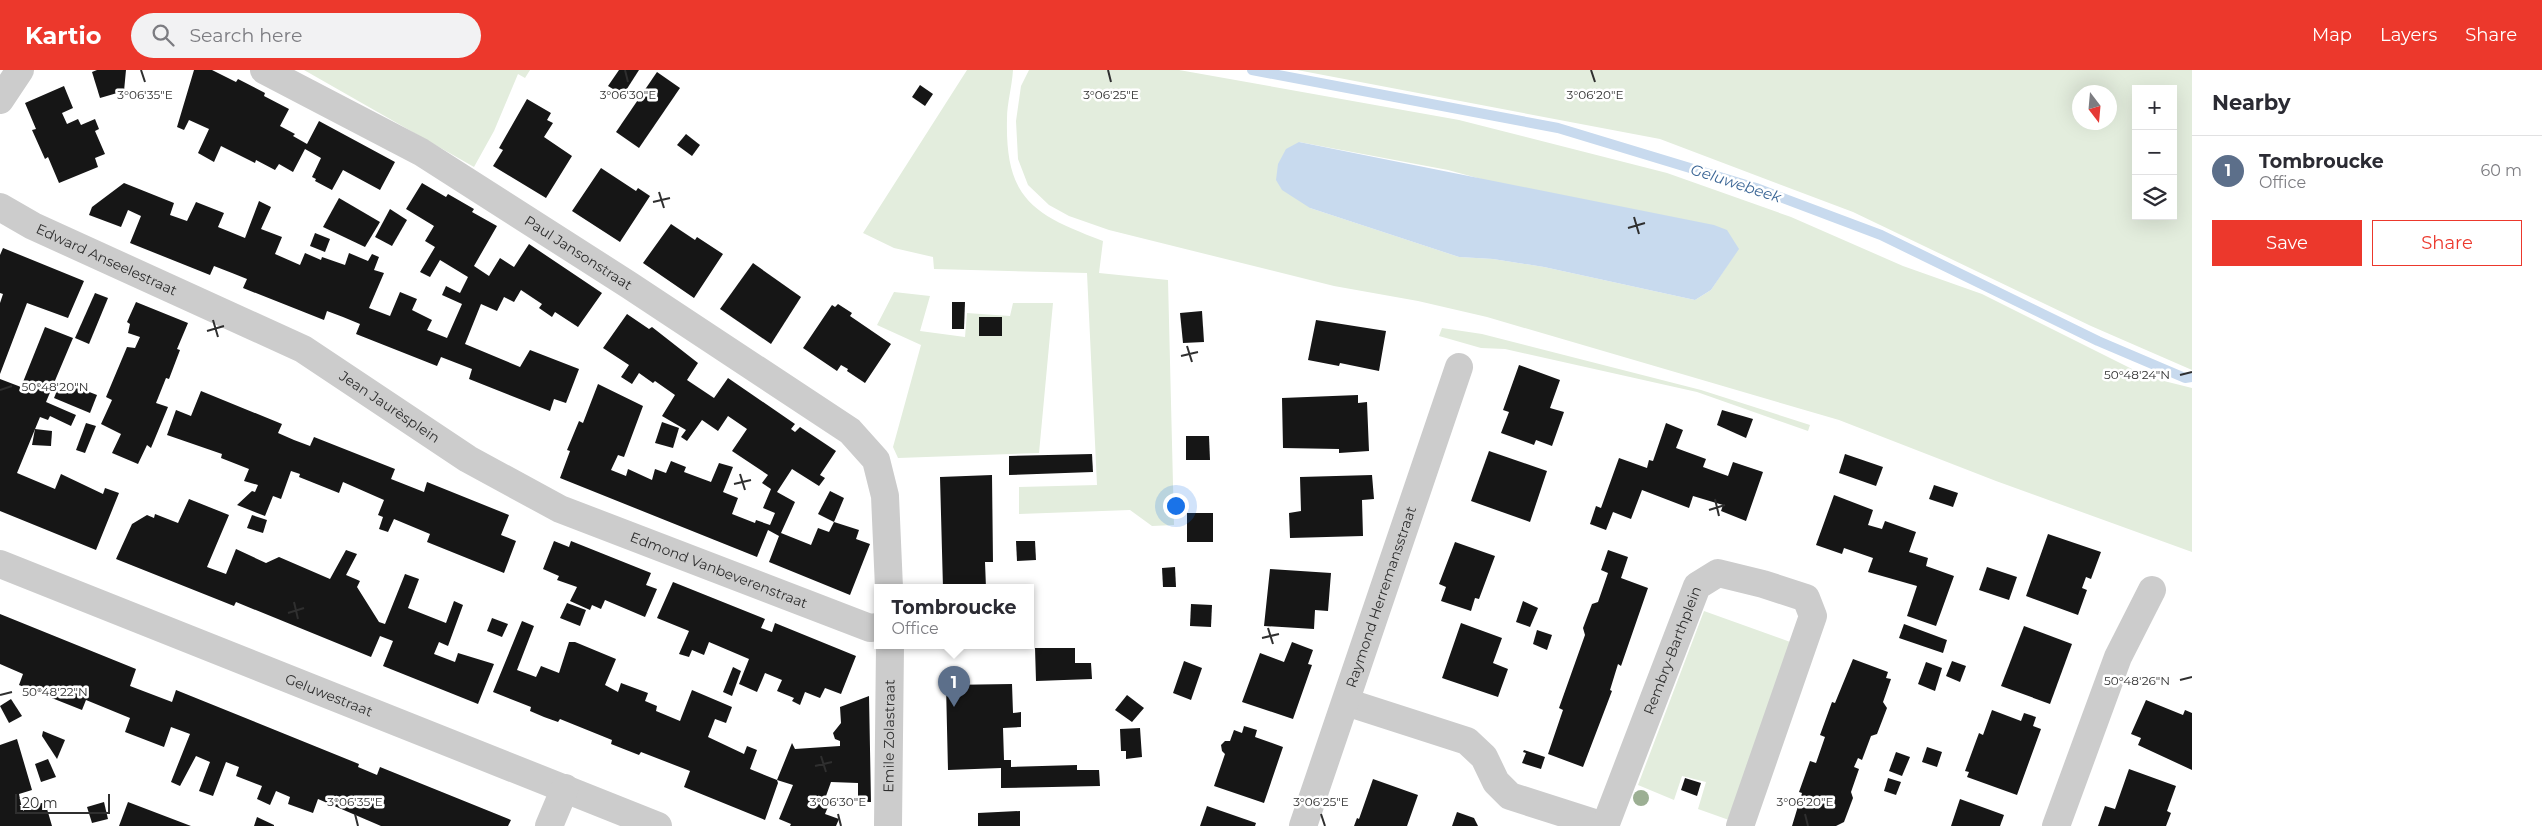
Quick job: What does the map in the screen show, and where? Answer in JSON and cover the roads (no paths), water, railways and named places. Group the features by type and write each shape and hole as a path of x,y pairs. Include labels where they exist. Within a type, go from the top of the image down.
{"street":[{"path":"0,100 20,70"},
{"name":"Paul Jansonstraat","path":"264,70 429,158 629,285 850,432 876,460 885,496 889,584"},
{"name":"Edward Anseelestraat","path":"0,206 33,226 215,309"},
{"name":"Jean Jaurèsplein","path":"215,309 302,350 468,459 560,509"},
{"name":"Raymond Herremansstraat","path":"1303,826 1459,367"},
{"name":"Edmond Vanbeverenstraat","path":"560,509 870,628 874,628"},
{"name":"Geluwestraat","path":"0,564 658,826"},
{"name":"Rembry-Barthplein","path":"1346,702 1467,741 1484,757 1496,782 1510,796 1604,826 1697,586 1718,573 1763,584 1806,598 1813,616 1740,826"},
{"path":"2056,826 2118,657 2152,590"},
{"name":"Emile Zolastraat","path":"888,826 890,649"},
{"path":"549,826 565,788"}],"water":[{"path":"1299,142 1714,225 1727,230 1739,249 1711,290 1695,300 1544,267 1493,259 1459,257 1310,208 1282,190 1276,180 1278,164 1286,149"}],"waterway":[{"name":"Geluwebeek","path":"1252,70 1558,128 1756,188 1881,235 2098,341 2185,378 2192,377"}],"place":[{"name":"Tombroucke","path":"954,707"}]}
